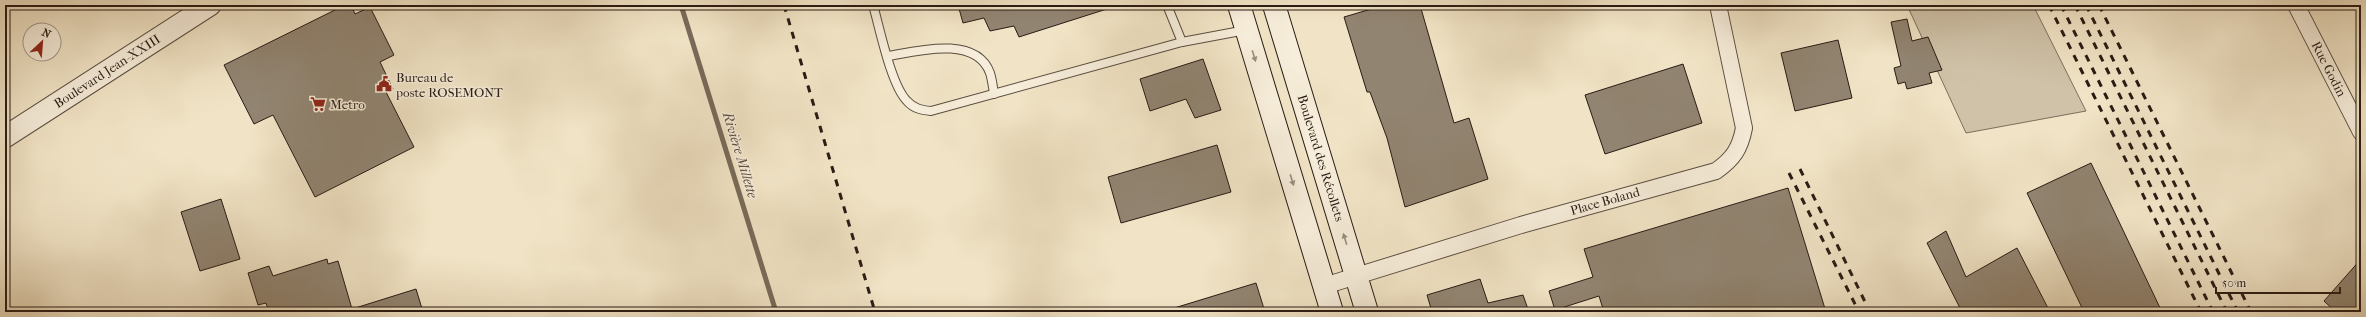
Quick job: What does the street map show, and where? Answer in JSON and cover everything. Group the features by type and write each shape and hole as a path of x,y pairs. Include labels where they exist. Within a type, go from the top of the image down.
{"main road":[{"path":"1239,5 1332,312"},
{"name":"Boulevard des Récollets","path":"1274,5 1367,312"}],"street":[{"name":"Boulevard Jean-XXIII","path":"5,137 210,5"},
{"name":"Place Boland","path":"1324,286 1521,225 1716,171 1730,162 1741,142 1744,128 1718,5"},
{"name":"Rue Godin","path":"2296,5 2361,132"}],"lane":[{"path":"873,5 898,89 907,102 919,110 932,111 1182,42 1247,30"},
{"path":"1168,5 1182,42"},
{"path":"889,56 933,48 952,48 968,53 982,61 990,72 994,94"}],"shaded area":[{"path":"1907,5 2033,5 2086,111 1966,133"}],"building":[{"name":"Metro","path":"345,5 351,5 355,14 370,7 394,55 380,62 393,89 386,92 414,147 315,197 273,115 254,124 224,65"},
{"path":"958,5 1109,5 1110,8 1019,37 1014,26 990,31 984,18 963,23"},
{"path":"1385,5 1420,5 1454,123 1469,118 1488,179 1405,207 1387,138 1370,92 1367,92 1344,17"},
{"path":"1907,19 1912,41 1928,37 1942,70 1929,73 1932,83 1907,89 1905,82 1898,84 1894,68 1901,66 1891,22"},
{"path":"1838,40 1852,98 1795,111 1781,53"},
{"path":"1203,59 1221,110 1195,118 1186,99 1150,111 1140,79"},
{"path":"1683,64 1702,123 1605,154 1585,95"},
{"path":"1217,145 1231,192 1121,223 1108,177"},
{"path":"2091,163 2162,312 2084,312 2027,193"},
{"path":"1788,188 1826,312 1604,312 1599,296 1555,310 1549,291 1593,277 1584,249"},
{"path":"221,199 240,259 200,271 181,212"},
{"path":"1946,231 1966,277 2017,248 2050,312 1962,312 1927,243"},
{"path":"327,259 328,264 338,261 352,309 416,289 423,312 269,312 266,303 258,305 248,273 269,266 273,276"},
{"path":"2361,259 2361,312 2336,312 2324,301"},
{"path":"1480,279 1488,303 1523,295 1529,312 1432,312 1427,295"},
{"path":"1256,283 1265,312 1171,312 1171,309"}],"waterway":[{"name":"Rivière Millette","path":"681,5 776,312"}],"railway":[{"path":"784,5 875,312"},
{"path":"2049,5 2201,312"},
{"path":"2061,5 2213,312"},
{"path":"2075,5 2227,312"},
{"path":"2086,5 2238,312"},
{"path":"2099,5 2251,312"},
{"path":"1800,169 1870,312"},
{"path":"1789,173 1859,312"}],"place":[{"name":"Bureau de poste ROSEMONT","path":"384,84"},
{"name":"Metro","path":"318,104"}]}
